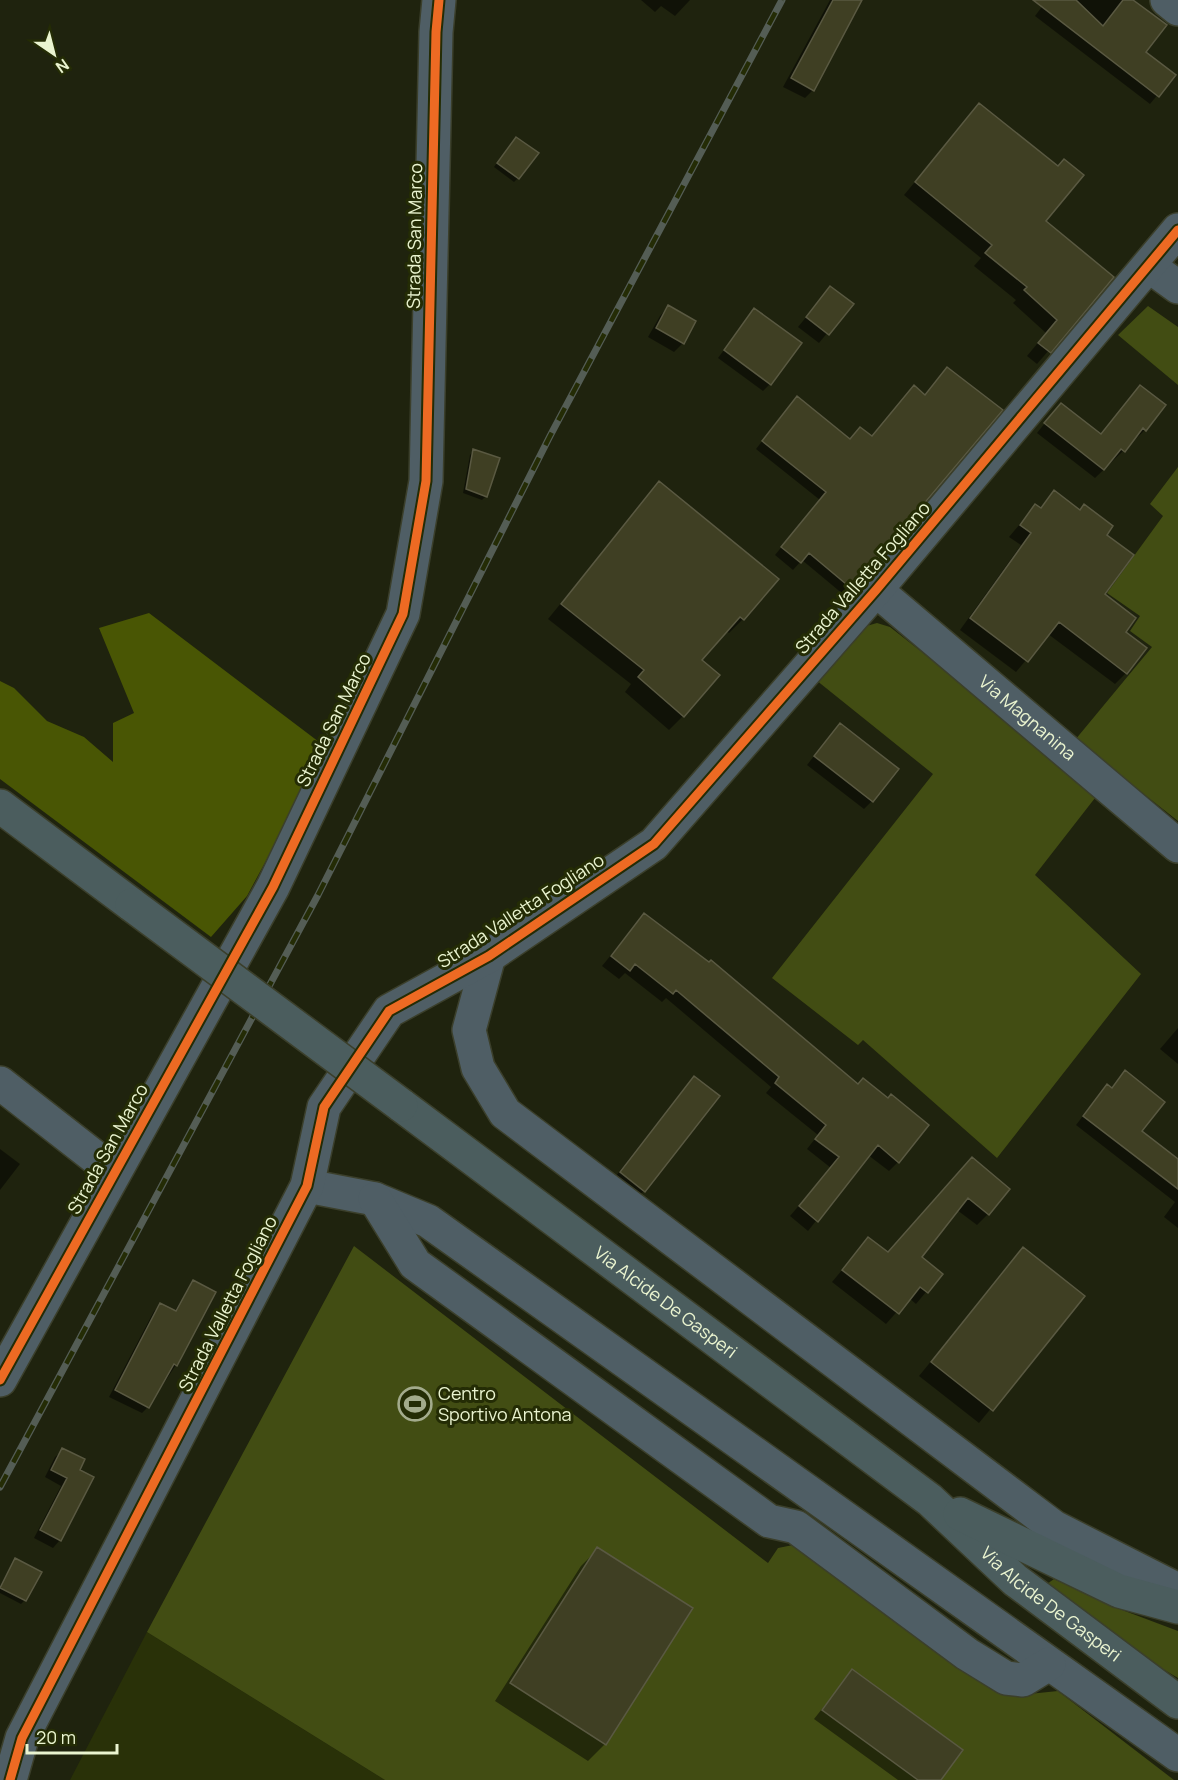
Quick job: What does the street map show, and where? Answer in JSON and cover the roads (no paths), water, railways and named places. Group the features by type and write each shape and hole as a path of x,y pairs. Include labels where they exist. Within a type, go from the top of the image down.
{"main road":[{"name":"Via Alcide De Gasperi","path":"0,807 930,1500 1015,1580 1178,1702"},
{"name":"Via Alcide De Gasperi","path":"930,1500 1119,1591 1178,1607"}],"street":[{"name":"Strada San Marco","path":"0,1380 273,887 403,614 426,481 436,32 439,0"},
{"path":"1167,0 1178,9"},
{"name":"Strada Valletta Fogliano","path":"10,1780 22,1738 307,1186 324,1107 389,1011 489,956 654,844 876,590 1178,230"},
{"path":"1149,266 1178,286"},
{"name":"Via Magnanina","path":"876,590 1178,846"},
{"path":"489,956 469,1030 478,1068 505,1113 1054,1527 1178,1590"},
{"name":"Strada San Marco","path":"0,1083 114,1172"},
{"path":"307,1186 375,1199 428,1221 1178,1755"},
{"path":"375,1199 415,1264 769,1521 796,1527 968,1654 1006,1678 1023,1680 1049,1664"}],"railway":[{"path":"0,1487 318,895 550,436 782,0"}],"place":[{"name":"Centro Sportivo Antona","path":"415,1404"}]}
